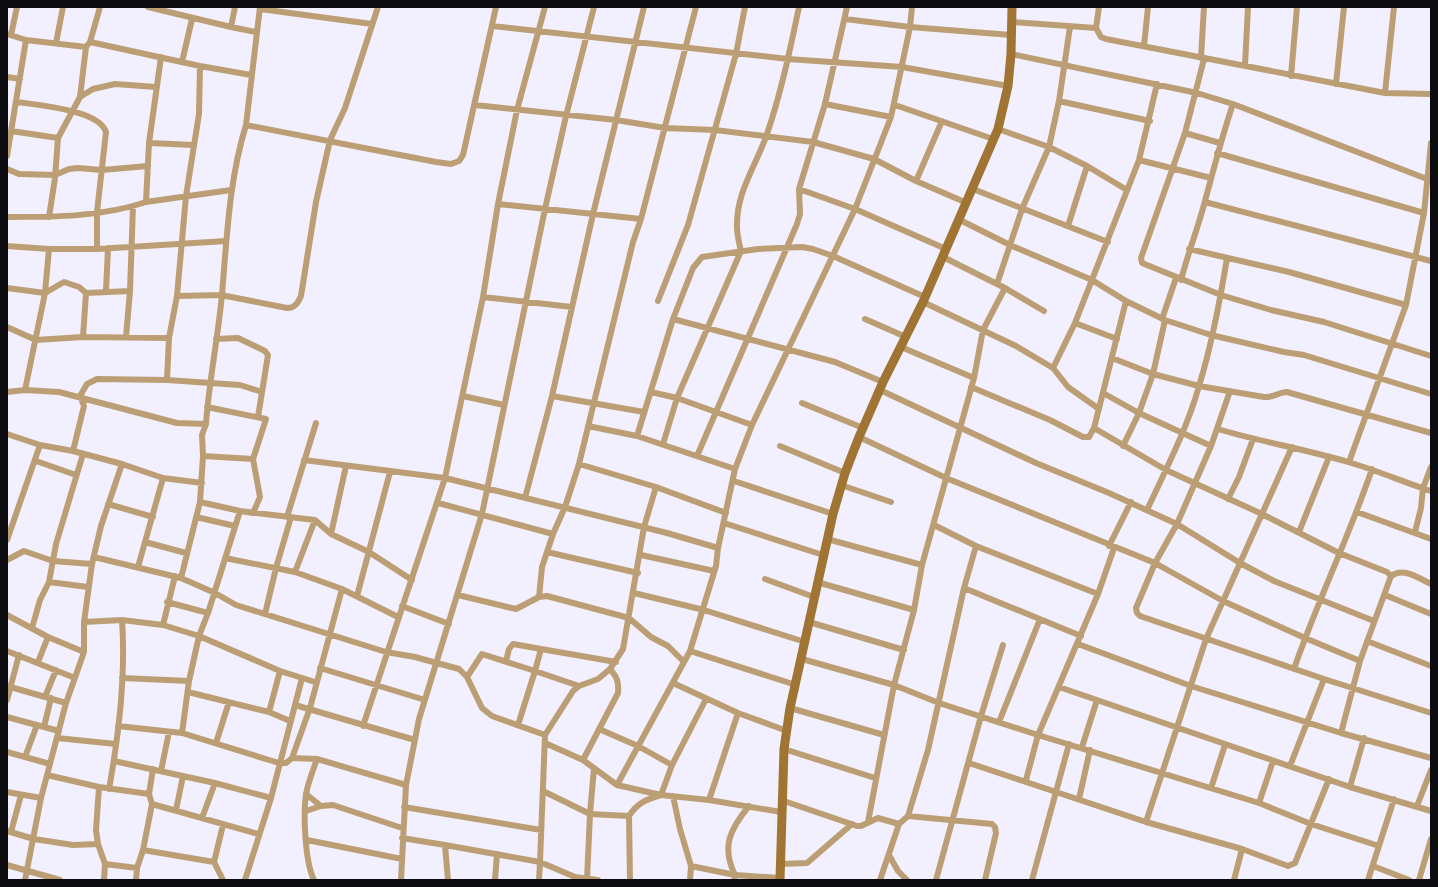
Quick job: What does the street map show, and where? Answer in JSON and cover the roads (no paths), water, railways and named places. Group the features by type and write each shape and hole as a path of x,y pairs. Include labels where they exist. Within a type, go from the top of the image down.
{"street":[{"path":"17,7 9,35 26,40 88,45 161,56 200,66 251,75"},
{"path":"56,43 63,7"},
{"path":"49,217 55,175 58,138 80,98 88,45 100,7"},
{"path":"148,7 231,28 256,32"},
{"path":"231,28 235,7"},
{"path":"177,296 221,295 287,308 291,308 298,303 301,296 316,202 330,140 345,108 378,7"},
{"path":"246,125 451,164 460,161 463,155 475,105 496,7"},
{"path":"363,726 375,685 412,580 445,478 483,298 498,204 517,110 545,7"},
{"path":"401,880 402,828 406,785 415,740 425,700 482,514 545,209 566,116 594,7"},
{"path":"525,498 552,396 593,214 644,7"},
{"path":"539,597 542,567 553,534 565,507 579,464 633,242 641,219 696,7"},
{"path":"658,301 688,225 736,54 745,7"},
{"path":"663,444 677,398 741,251 737,228 737,212 744,185 766,135 788,59 799,7"},
{"path":"697,456 800,214 799,189 825,104 847,7"},
{"path":"617,785 690,651 704,610 714,571 734,481 735,469 752,425 855,209 891,117 895,104 910,27 912,7"},
{"path":"691,866 734,877 780,879 781,800 784,749 790,708 833,514 845,473 861,432 960,220 998,129 1008,86 1011,54 1012,7"},
{"path":"1099,7 1096,28 1100,37 1106,39 1385,93 1431,94"},
{"path":"1144,46 1148,7"},
{"path":"1204,7 1202,58 1196,93 1185,132 1141,261 1144,265 1221,295 1271,310 1324,322 1393,342 1431,356"},
{"path":"1245,65 1248,7"},
{"path":"1291,76 1297,7"},
{"path":"1336,84 1344,7"},
{"path":"1385,93 1394,7"},
{"path":"163,625 167,602 178,577 186,553 200,502 203,456 202,435 206,424 221,295 231,190 239,144 246,125 260,8 283,9 372,24"},
{"path":"182,62 192,18"},
{"path":"845,19 910,27 1011,35"},
{"path":"1012,22 1096,28"},
{"path":"493,26 835,64 902,67 1008,86"},
{"path":"997,284 1022,209 1049,147 1059,101 1070,27"},
{"path":"7,156 11,131 10,123 17,102 26,40"},
{"path":"1011,54 1157,84 1196,93 1233,104 1428,178"},
{"path":"146,202 149,143 161,56"},
{"path":"167,380 169,338 177,296 186,196 199,114 200,66"},
{"path":"7,77 20,79"},
{"path":"80,98 93,89 114,84 156,87"},
{"path":"1053,368 1075,323 1139,160 1150,121 1157,84"},
{"path":"1059,101 1150,121"},
{"path":"17,102 73,110 105,127 106,132 97,212 97,249"},
{"path":"825,104 891,117"},
{"path":"895,104 993,140"},
{"path":"1123,446 1139,413 1153,374 1163,320 1179,279 1205,202 1220,142 1233,104"},
{"path":"475,105 566,116 616,120 665,128 715,130 766,135 813,142 874,159 916,181 967,203"},
{"path":"916,181 942,121"},
{"path":"998,129 1049,147 1087,166 1127,190"},
{"path":"11,131 58,138"},
{"path":"1185,132 1220,142"},
{"path":"149,143 193,145"},
{"path":"1349,462 1406,306 1417,256 1424,213 1431,143"},
{"path":"1217,153 1424,213"},
{"path":"1139,160 1211,178"},
{"path":"7,169 19,174 55,175 69,169 78,168 102,170 148,166"},
{"path":"1068,226 1087,166"},
{"path":"799,189 855,209 944,253 1044,311"},
{"path":"973,189 1108,242"},
{"path":"7,217 49,217 97,212 133,206 146,202 231,190"},
{"path":"1205,202 1417,256 1431,261"},
{"path":"498,204 641,219"},
{"path":"126,337 130,291 133,206"},
{"path":"960,220 1010,245 1092,280 1126,301 1163,320 1211,334 1284,352 1304,355 1431,394"},
{"path":"7,246 49,249 97,249 182,242 226,241"},
{"path":"637,436 674,319 697,262 702,257 741,251 786,247 807,248 833,256 924,299 1023,350 1053,368 1068,387 1099,409"},
{"path":"106,291 108,248"},
{"path":"25,390 45,293 49,249"},
{"path":"1189,249 1289,272 1406,306"},
{"path":"1148,510 1183,433 1199,386 1221,295 1227,258"},
{"path":"7,288 45,293 64,282 79,287 86,293 130,291"},
{"path":"868,822 894,685 914,610 922,565 974,378 983,330 1004,288"},
{"path":"83,337 86,293"},
{"path":"483,298 572,307"},
{"path":"971,387 1050,420 1083,437 1091,436 1126,301"},
{"path":"674,319 835,362 1036,463 1131,502 1177,524 1240,563 1274,581 1374,622"},
{"path":"864,319 906,337"},
{"path":"1075,323 1117,339"},
{"path":"7,327 36,340 83,337 169,338"},
{"path":"216,339 238,338 265,351 268,355 258,417"},
{"path":"901,347 974,378"},
{"path":"1112,358 1153,374 1199,386 1269,398 1281,392 1287,392 1431,433"},
{"path":"80,396 87,384 97,379 167,380 240,385 262,392"},
{"path":"7,392 25,390 59,392 80,396 177,422 206,424"},
{"path":"1230,391 1211,446 1177,524 1155,563 1136,608 1137,612 1140,616 1324,680 1431,713"},
{"path":"651,392 677,398 752,425"},
{"path":"1103,393 1139,413 1211,446"},
{"path":"73,451 84,406 80,396"},
{"path":"463,396 504,405"},
{"path":"552,396 644,412"},
{"path":"802,404 861,432 946,478 1111,547 1155,563 1223,601 1304,638 1360,661"},
{"path":"200,502 253,513 260,497 253,459 266,419 207,406"},
{"path":"265,614 304,460 316,422"},
{"path":"588,426 637,436 735,469"},
{"path":"1094,428 1166,470 1228,500 1262,514 1339,553 1387,572 1391,576"},
{"path":"1218,429 1252,440 1292,447 1349,462 1431,491"},
{"path":"7,434 40,445 73,451 122,464 163,478 202,483"},
{"path":"1228,500 1239,477 1252,440"},
{"path":"7,540 36,461 40,445"},
{"path":"780,446 845,473"},
{"path":"1146,822 1178,729 1206,639 1292,447"},
{"path":"32,628 40,600 48,582 83,454"},
{"path":"203,456 253,459"},
{"path":"1299,532 1329,457"},
{"path":"304,460 445,478 487,490 565,507 644,527 718,548"},
{"path":"36,461 76,476"},
{"path":"25,880 41,798 66,703 84,652 84,622 92,564 108,504 122,464"},
{"path":"579,464 656,487 726,512"},
{"path":"331,534 346,466"},
{"path":"1416,532 1423,488 1431,467"},
{"path":"1294,669 1304,638 1357,512 1372,469"},
{"path":"357,596 390,472"},
{"path":"138,567 163,478"},
{"path":"734,481 833,514"},
{"path":"841,485 891,502"},
{"path":"539,880 545,734 573,691 579,686 598,679 610,669 624,649 641,555 644,527 656,487"},
{"path":"1026,780 1038,735 1060,687 1098,594 1111,547 1131,502"},
{"path":"438,503 553,534"},
{"path":"108,504 153,517"},
{"path":"240,511 315,520 331,534 369,552 412,580"},
{"path":"182,733 189,681 199,636 215,593 240,511"},
{"path":"1357,512 1416,532 1431,539"},
{"path":"196,517 235,526"},
{"path":"295,572 315,520"},
{"path":"7,522 14,523"},
{"path":"724,523 823,555"},
{"path":"934,525 976,546 1098,594"},
{"path":"827,539 922,565"},
{"path":"146,542 186,553"},
{"path":"880,880 899,824 908,816 928,750 964,588 976,546"},
{"path":"7,560 24,551 53,561 92,564"},
{"path":"547,552 638,572"},
{"path":"641,555 714,571"},
{"path":"94,557 178,577 215,593 236,605 386,652 415,657 436,664 459,669 467,677 485,712 518,726 545,734"},
{"path":"225,558 295,572 342,589 398,617"},
{"path":"1341,733 1354,689 1360,661 1391,576 1398,572 1405,572 1431,584"},
{"path":"765,579 814,597"},
{"path":"48,582 88,587"},
{"path":"817,582 914,610"},
{"path":"964,588 1081,636"},
{"path":"118,726 182,733 279,763 286,763 292,758 310,708 342,589"},
{"path":"634,593 704,610 805,642"},
{"path":"1385,595 1431,614"},
{"path":"458,596 516,609 539,597 557,599 629,618 651,637 668,646 684,661"},
{"path":"167,602 208,613"},
{"path":"402,606 449,624"},
{"path":"7,615 48,637 84,652"},
{"path":"1000,722 1040,619"},
{"path":"84,622 122,620 163,625 199,636 280,671 316,682"},
{"path":"109,789 116,744 122,678 124,641 122,620"},
{"path":"809,622 904,650"},
{"path":"38,662 48,637"},
{"path":"1367,641 1431,666"},
{"path":"506,661 509,648 514,644 616,662"},
{"path":"1078,644 1191,686 1341,733 1364,738 1431,758"},
{"path":"936,880 981,716 1003,645"},
{"path":"518,726 541,648"},
{"path":"7,651 38,662 75,678"},
{"path":"690,651 796,685"},
{"path":"467,677 482,654 579,686"},
{"path":"7,700 8,687 19,655"},
{"path":"802,659 894,685 939,703 1259,803 1311,824 1379,846"},
{"path":"320,668 425,700"},
{"path":"583,760 618,693 619,685 617,677 610,669"},
{"path":"44,727 48,698 56,670"},
{"path":"269,712 280,671"},
{"path":"122,678 189,681"},
{"path":"245,880 258,834 271,798 302,678"},
{"path":"1290,766 1324,680"},
{"path":"673,683 738,714 787,731"},
{"path":"8,687 66,703"},
{"path":"1060,687 1225,745 1431,811"},
{"path":"188,692 269,712 290,721"},
{"path":"661,795 672,765 706,698"},
{"path":"1082,747 1097,700"},
{"path":"216,743 229,702"},
{"path":"295,705 310,708 363,726 415,740"},
{"path":"790,708 884,735"},
{"path":"709,800 738,714"},
{"path":"7,717 59,731"},
{"path":"25,757 36,725"},
{"path":"599,729 638,746 672,765"},
{"path":"161,771 169,732"},
{"path":"57,738 116,744"},
{"path":"1350,786 1364,738"},
{"path":"545,743 583,760 617,785 661,795 709,800 781,812"},
{"path":"1032,880 1069,744"},
{"path":"1211,788 1225,745"},
{"path":"784,749 876,778"},
{"path":"1079,799 1090,750"},
{"path":"7,752 50,764"},
{"path":"292,758 317,759 406,785"},
{"path":"314,880 310,871 307,840 306,794 317,759"},
{"path":"114,761 215,783 271,798"},
{"path":"1259,803 1273,761"},
{"path":"968,763 1026,780 1146,822 1242,850 1288,866 1292,865 1297,859 1329,779"},
{"path":"587,879 594,768"},
{"path":"136,880 137,868 143,850 152,804 149,794 153,769"},
{"path":"1418,806 1431,770"},
{"path":"47,775 109,789 149,794"},
{"path":"176,810 183,776"},
{"path":"202,818 215,783"},
{"path":"99,787 96,815 98,844 105,864 104,880"},
{"path":"543,791 590,814 629,816"},
{"path":"7,792 41,798"},
{"path":"21,794 9,831 34,839 73,845 98,844"},
{"path":"306,794 321,806"},
{"path":"630,880 629,816 634,807 640,802 661,795"},
{"path":"673,796 680,829 691,866 690,880"},
{"path":"781,800 861,826 878,818 899,824"},
{"path":"1368,880 1394,800"},
{"path":"152,804 258,834"},
{"path":"306,811 321,806 341,807 402,828"},
{"path":"734,877 729,862 728,845 731,832 737,821 749,806"},
{"path":"404,807 542,830"},
{"path":"908,816 987,823 996,827 996,833 985,880"},
{"path":"780,864 807,863 852,824"},
{"path":"223,825 214,862 223,880"},
{"path":"402,838 540,862 560,872 587,879 598,880"},
{"path":"1419,880 1431,839"},
{"path":"307,840 402,859"},
{"path":"445,845 448,880"},
{"path":"143,850 214,862"},
{"path":"1234,880 1242,850"},
{"path":"495,880 497,854"},
{"path":"889,854 898,872 907,880"},
{"path":"105,864 137,868"},
{"path":"7,865 60,880"},
{"path":"1373,866 1409,880"}]}
